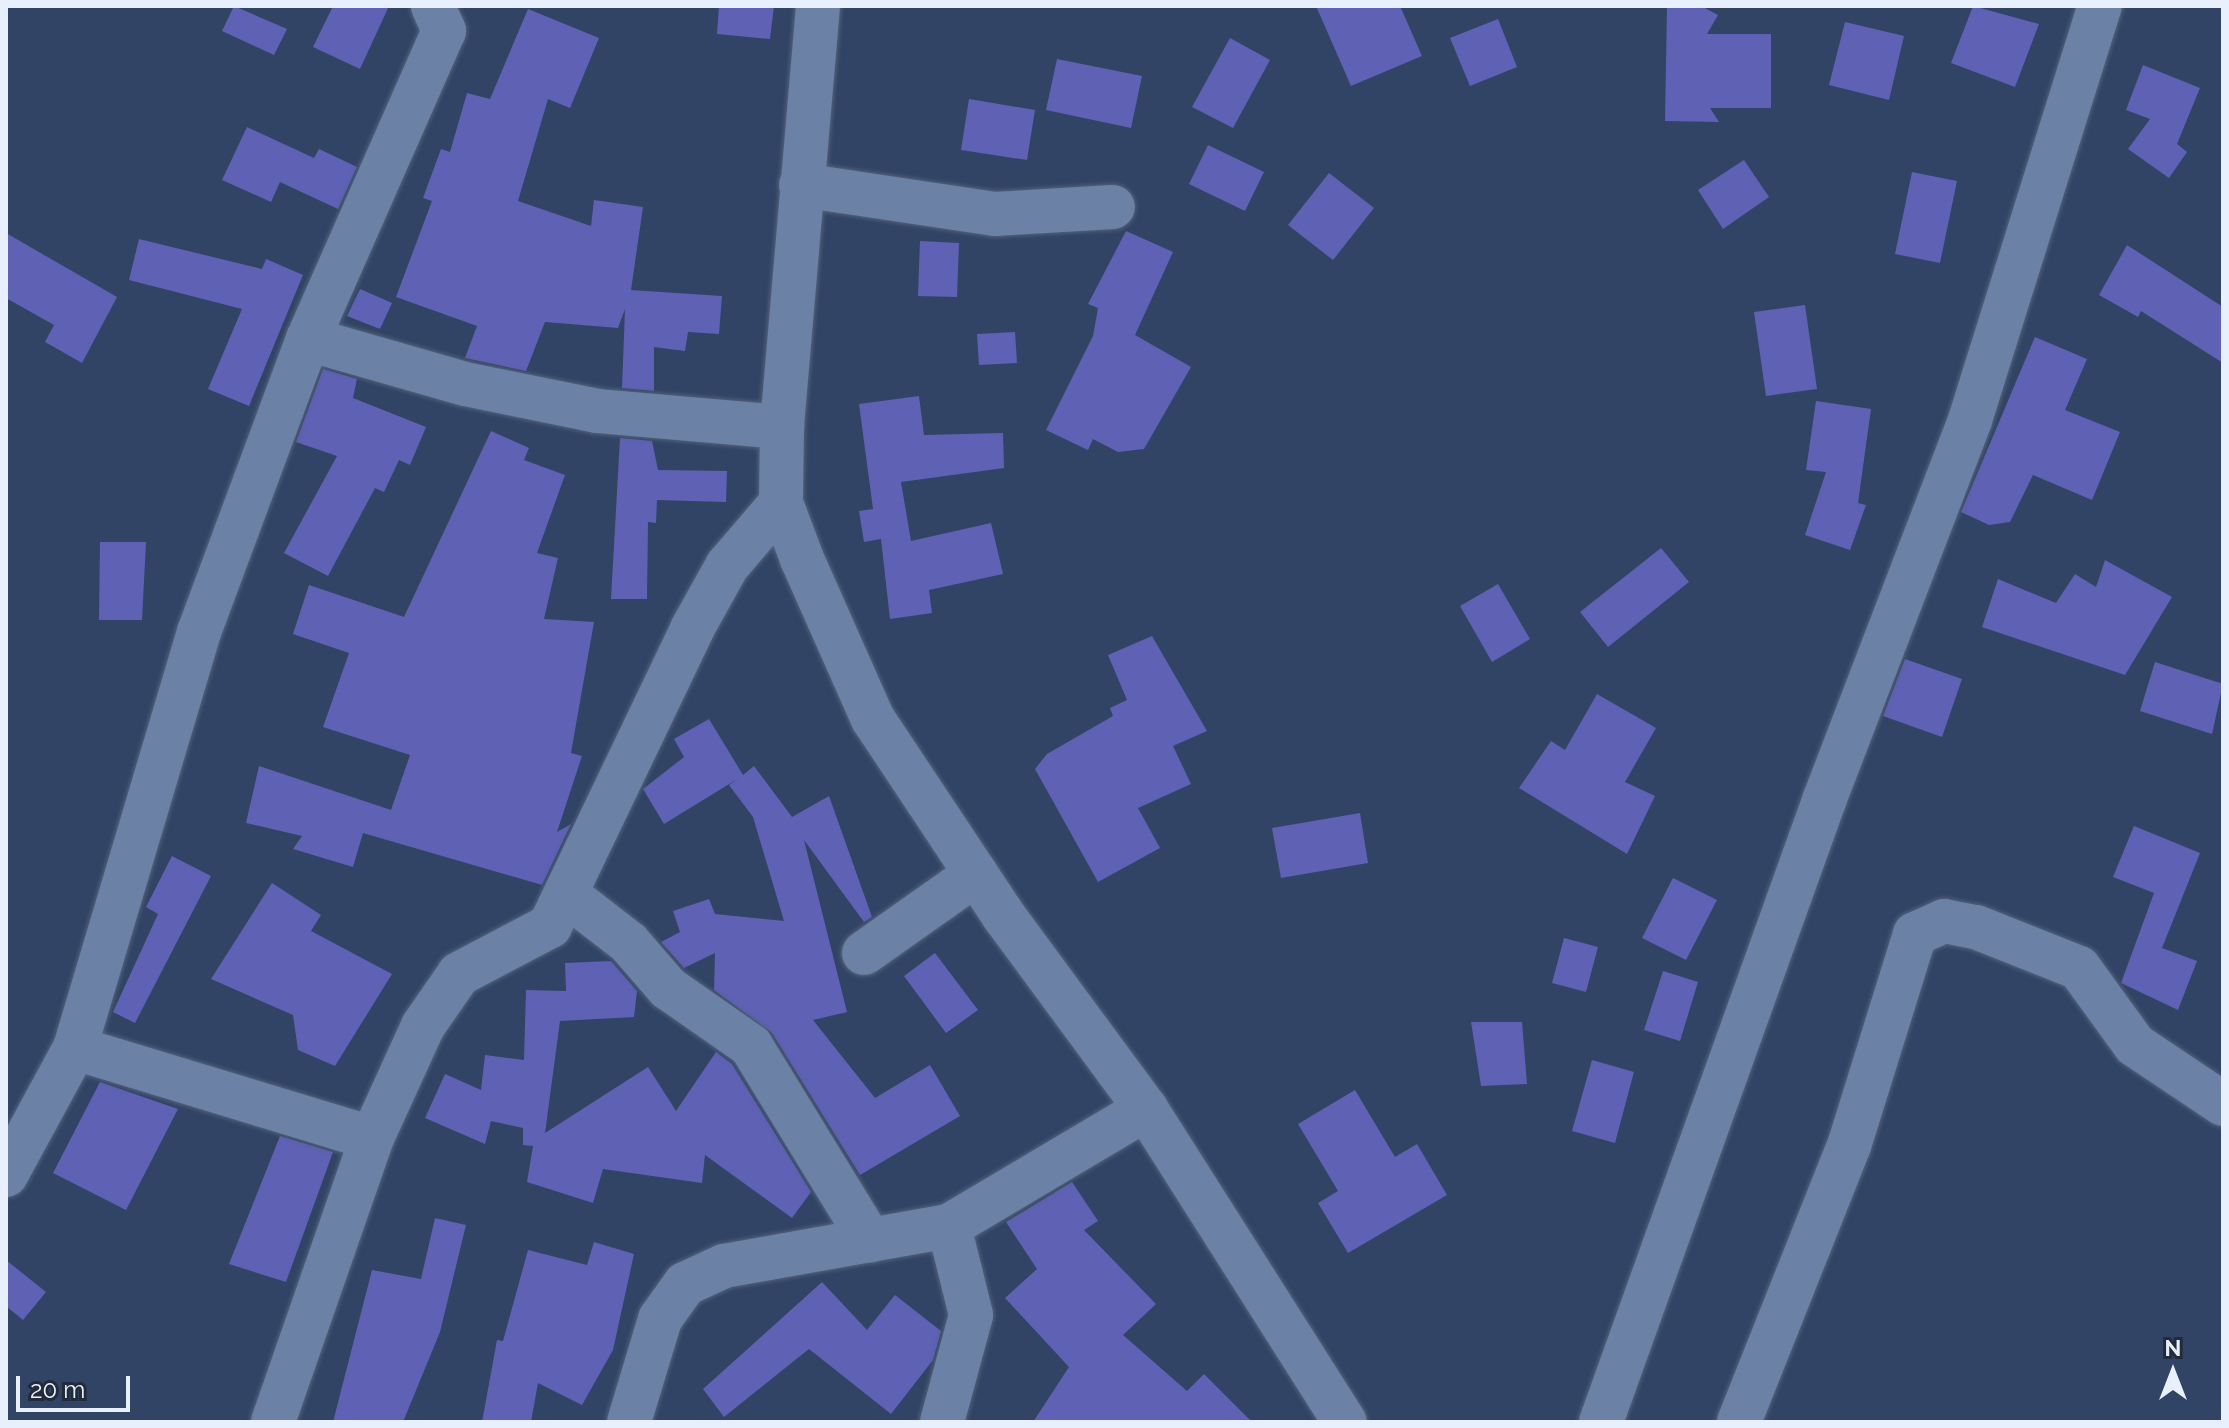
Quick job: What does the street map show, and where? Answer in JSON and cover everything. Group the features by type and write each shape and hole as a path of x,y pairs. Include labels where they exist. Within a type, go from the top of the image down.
{"street":[{"path":"6,1175 75,1048 199,632 308,339 444,31 433,6"},
{"path":"818,6 782,427 781,503 873,719 976,874 1146,1109 1345,1422"},
{"path":"1601,1422 1825,798 1970,420 2100,6"},
{"path":"801,185 995,214 1113,207"},
{"path":"308,339 465,384 598,411 782,427"},
{"path":"273,1422 372,1138 423,1026 459,974 550,926 692,629 727,566 781,503"},
{"path":"864,953 976,874"},
{"path":"567,895 629,943 668,988 751,1046 870,1240"},
{"path":"1739,1422 1849,1146 1915,934 1944,921 1976,927 2079,968 2135,1045 2223,1104"},
{"path":"75,1048 372,1138"},
{"path":"629,1422 660,1319 685,1284 724,1266 949,1226 1146,1109"},
{"path":"942,1422 971,1315 949,1226"}],"building":[{"path":"234,6 287,29 274,55 222,31"},
{"path":"333,6 389,6 360,69 313,47"},
{"path":"719,6 774,6 770,39 717,34"},
{"path":"1316,6 1400,6 1422,56 1351,86"},
{"path":"1667,6 1701,6 1718,15 1707,34 1771,34 1771,108 1710,108 1719,122 1665,121"},
{"path":"1973,6 2039,24 2015,87 1951,63"},
{"path":"528,9 599,38 570,108 548,99 518,201 591,226 594,200 643,207 631,290 722,296 719,334 688,332 685,351 654,347 654,391 622,388 625,309 618,328 545,322 526,371 465,358 477,326 396,297 432,201 423,198 441,149 450,152 467,93 490,99"},
{"path":"1498,19 1517,67 1470,86 1450,38"},
{"path":"1845,22 1904,36 1889,100 1829,85"},
{"path":"1230,38 1270,60 1233,128 1192,107"},
{"path":"1057,59 1142,76 1131,128 1046,110"},
{"path":"2143,65 2200,88 2177,144 2187,152 2169,178 2128,149 2150,119 2126,110"},
{"path":"969,99 1035,110 1027,160 961,150"},
{"path":"247,127 314,158 319,149 357,167 338,209 280,182 271,202 222,180"},
{"path":"1208,145 1264,172 1245,211 1189,184"},
{"path":"1744,160 1769,197 1723,229 1698,190"},
{"path":"1912,172 1957,181 1940,263 1895,254"},
{"path":"1329,173 1374,208 1333,260 1288,225"},
{"path":"1126,231 1173,252 1135,335 1191,367 1144,449 1118,452 1093,439 1088,450 1046,430 1093,336 1098,308 1088,304"},
{"path":"6,233 117,297 82,363 45,342 54,325 6,298"},
{"path":"139,239 262,269 266,259 303,275 249,406 208,389 242,309 129,280"},
{"path":"920,241 959,243 957,297 918,296"},
{"path":"2127,245 2223,307 2223,363 2141,311 2138,317 2099,295"},
{"path":"360,289 392,303 380,329 347,316"},
{"path":"1805,305 1817,389 1766,396 1754,312"},
{"path":"1015,332 1017,363 979,365 977,334"},
{"path":"2035,337 2087,359 2065,410 2120,432 2092,500 2033,475 2010,522 1989,525 1961,512"},
{"path":"323,369 357,379 353,398 426,427 410,465 399,460 384,492 375,488 328,576 284,553 337,456 296,442"},
{"path":"919,396 924,435 1003,433 1004,468 901,482 911,541 991,523 1003,574 929,590 932,613 890,619 881,539 864,542 859,511 873,509 859,404"},
{"path":"1816,401 1871,409 1858,503 1866,505 1850,550 1805,535 1826,472 1806,470"},
{"path":"491,431 529,448 524,460 565,475 537,553 558,558 544,619 594,622 571,753 582,756 557,832 571,824 542,885 363,833 353,867 293,849 302,836 246,823 259,766 391,810 410,755 323,727 349,653 293,634 309,585 404,617"},
{"path":"620,438 652,441 658,470 727,471 726,502 657,500 656,523 648,522 647,599 611,599"},
{"path":"100,542 146,542 142,620 99,620"},
{"path":"1661,548 1689,582 1608,647 1580,612"},
{"path":"2105,560 2172,597 2125,675 1982,627 1998,579 2056,603 2075,574 2096,587"},
{"path":"1498,584 1530,639 1492,662 1460,606"},
{"path":"1152,636 1207,731 1173,746 1191,784 1138,808 1160,848 1098,882 1035,769 1047,754 1113,716 1110,708 1127,700 1108,655"},
{"path":"1905,659 1962,679 1942,737 1883,716"},
{"path":"2155,662 2223,684 2212,734 2140,711"},
{"path":"1597,694 1656,728 1625,782 1655,796 1627,854 1519,788 1551,741 1565,750"},
{"path":"709,719 743,775 754,766 792,817 829,796 872,917 864,922 804,840 847,1012 813,1020 875,1098 930,1065 960,1116 860,1175 772,1033 714,990 715,953 684,968 661,942 680,932 673,911 709,899 715,914 784,921 753,817 729,785 739,778 664,824 643,789 684,757 674,739"},
{"path":"1360,813 1368,863 1281,878 1272,828"},
{"path":"2134,826 2200,853 2162,948 2197,961 2178,1010 2121,983 2154,893 2113,877"},
{"path":"172,856 211,876 135,1023 113,1012 158,914 146,907"},
{"path":"1673,878 1717,900 1686,960 1642,938"},
{"path":"272,883 321,915 311,931 392,974 335,1066 298,1050 293,1015 211,979"},
{"path":"1564,938 1598,947 1586,992 1552,983"},
{"path":"935,953 978,1010 946,1033 904,976"},
{"path":"611,961 637,991 634,1017 560,1021 545,1133 648,1067 676,1111 716,1052 732,1064 811,1192 792,1218 705,1155 702,1183 603,1169 593,1203 527,1182 533,1146 523,1145 523,1128 491,1121 485,1144 425,1118 445,1074 481,1090 485,1055 524,1060 526,990 566,991 565,963"},
{"path":"1663,971 1698,982 1680,1041 1644,1030"},
{"path":"1471,1022 1522,1022 1527,1084 1481,1086"},
{"path":"1592,1060 1634,1072 1615,1143 1572,1131"},
{"path":"100,1082 178,1109 126,1210 53,1173"},
{"path":"1355,1090 1395,1157 1417,1144 1447,1195 1348,1253 1318,1203 1338,1191 1298,1124"},
{"path":"280,1136 333,1152 286,1282 229,1264"},
{"path":"1072,1182 1098,1221 1084,1230 1156,1304 1123,1335 1187,1391 1204,1374 1252,1422 1033,1422 1069,1367 1005,1298 1037,1269 1006,1222"},
{"path":"435,1218 466,1225 440,1332 403,1422 333,1422 372,1270 421,1279"},
{"path":"594,1242 634,1254 613,1350 582,1405 538,1383 531,1422 482,1422 497,1340 503,1341 528,1250 587,1265"},
{"path":"6,1260 46,1292 23,1320 6,1306"},
{"path":"822,1282 867,1330 895,1295 941,1331 933,1360 891,1414 809,1349 724,1417 703,1389"}]}
